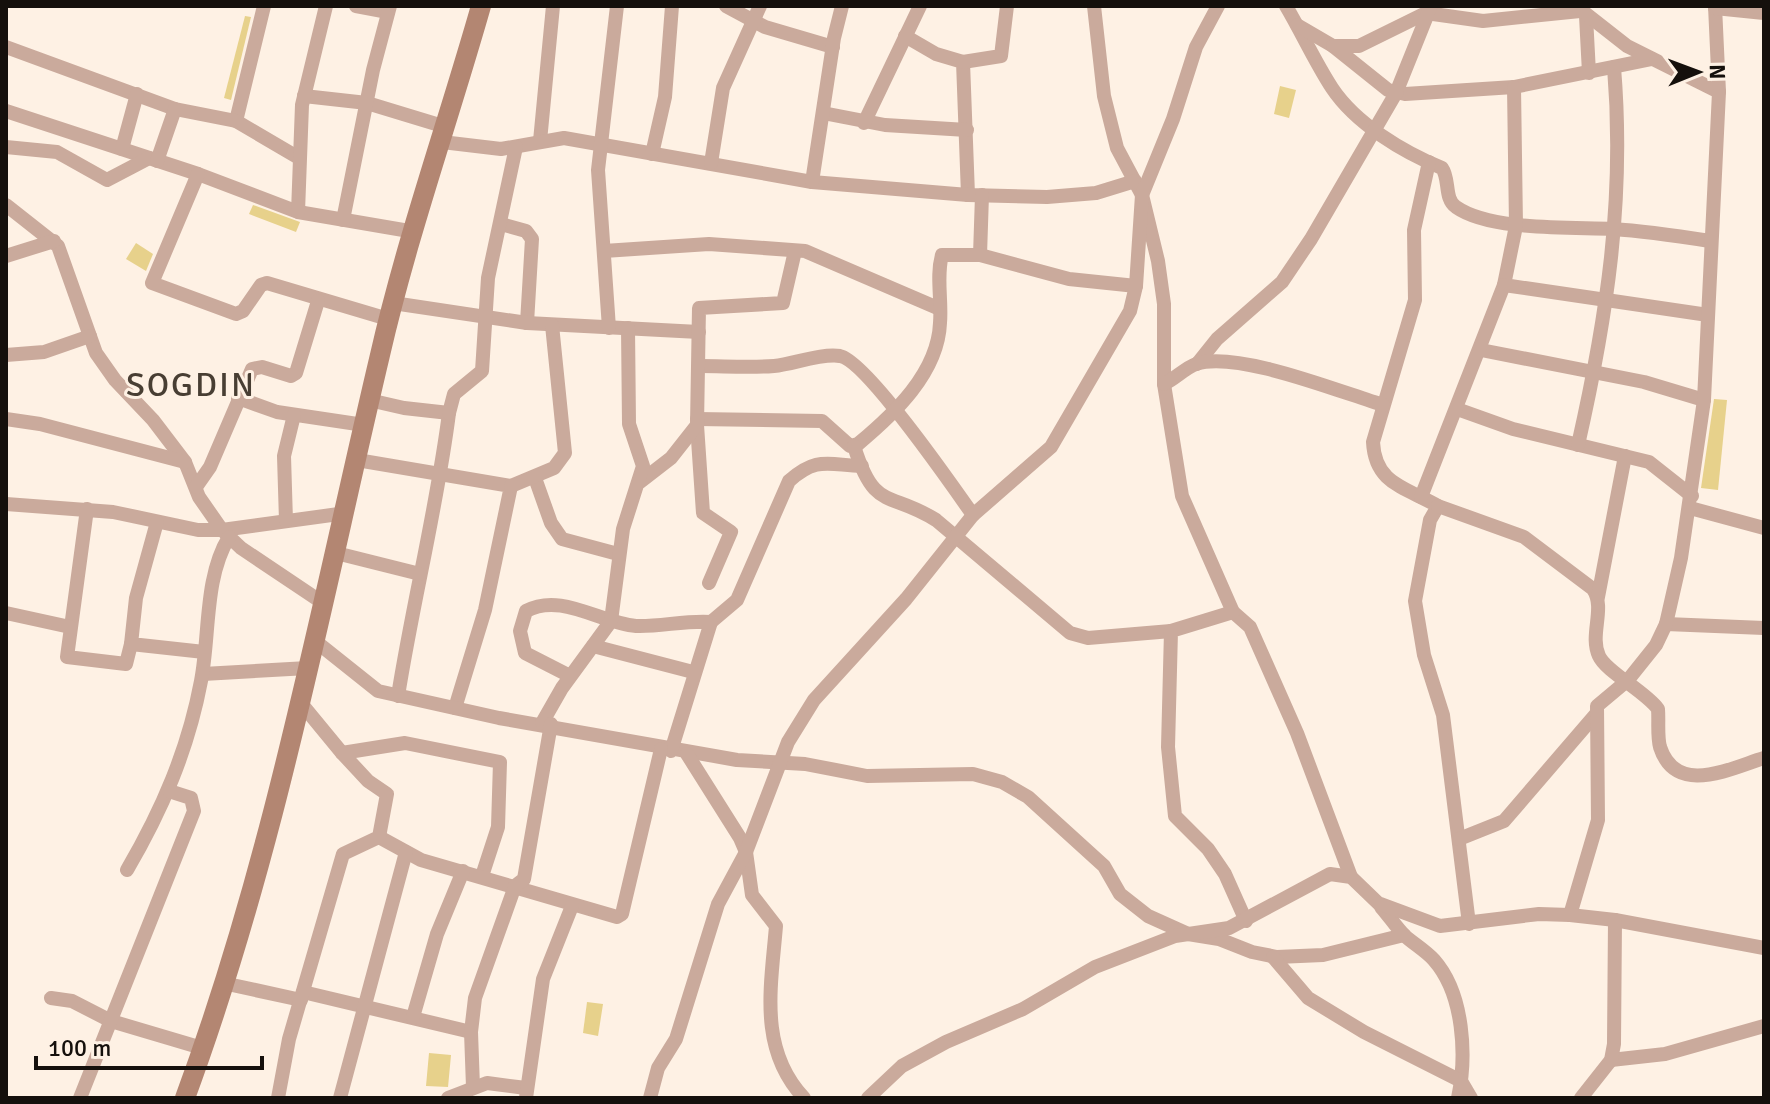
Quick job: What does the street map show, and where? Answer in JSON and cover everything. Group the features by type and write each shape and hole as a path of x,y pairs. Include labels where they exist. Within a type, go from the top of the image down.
{"street":[{"path":"236,121 264,6"},
{"path":"298,212 304,96 326,6"},
{"path":"343,220 389,9 356,6"},
{"path":"185,1098 265,843 346,513 391,311 481,6"},
{"path":"540,141 553,6"},
{"path":"609,328 598,204 599,145 617,6"},
{"path":"652,154 665,97 672,6"},
{"path":"726,6 750,21 833,47"},
{"path":"711,163 723,88 750,21 760,6"},
{"path":"812,182 842,6"},
{"path":"864,123 920,6"},
{"path":"905,36 936,54 963,62 1001,56 1007,6"},
{"path":"1094,6 1104,96 1117,148 1142,195 1164,304 1164,384 1182,496 1233,612 1250,627 1303,747 1351,877 1404,935 1433,959 1446,978 1462,1049 1458,1098"},
{"path":"650,1098 658,1068 676,1039 718,904 746,852 788,742 814,700 906,599 973,515 1051,447 1130,311 1136,286 1142,195 1173,119 1196,47 1218,6"},
{"path":"1286,6 1333,89 1353,112 1374,129 1446,174 1452,205 1516,226 1615,229 1710,241"},
{"path":"1570,915 1598,820 1597,706 1628,680 1656,645 1666,624 1691,502 1704,400 1719,92 1715,7 1764,13"},
{"path":"1333,46 1359,46 1429,10 1483,21 1580,9 1627,46 1719,92"},
{"path":"1580,9 1589,73"},
{"path":"1164,384 1197,364 1217,339 1282,282 1311,239 1396,93 1429,10"},
{"path":"1297,25 1333,46 1396,93 1514,87 1652,59"},
{"path":"6,47 175,109 236,121 299,158"},
{"path":"963,62 980,255"},
{"path":"1578,445 1595,372 1615,229 1620,160 1614,67"},
{"path":"1421,497 1504,285 1516,226 1514,87"},
{"path":"122,149 137,94"},
{"path":"304,96 367,103 476,148 516,147 564,138 812,182 975,195 1047,197 1096,193 1135,181"},
{"path":"6,147 57,152 107,180 153,160 175,109"},
{"path":"6,111 198,174 298,212 415,232"},
{"path":"823,113 864,123 967,130"},
{"path":"398,696 442,472 449,413 454,394 482,371 488,278 516,147"},
{"path":"1429,162 1414,230 1415,300 1373,442 1374,465 1383,476 1438,506 1524,537 1570,570 1598,597"},
{"path":"198,174 152,283 236,314 243,311 264,283 318,301 380,314 391,311 552,325 699,332"},
{"path":"6,205 54,241 69,270 90,336 115,380 153,420 185,462 196,487 225,533 323,603"},
{"path":"501,224 526,231 532,239 527,323"},
{"path":"6,256 54,241"},
{"path":"604,251 709,244 811,252 940,309"},
{"path":"709,583 731,532 703,513 697,422 700,307 785,301 795,251"},
{"path":"854,446 893,411 931,359 938,341 942,255 980,255 1069,279 1136,286"},
{"path":"1504,285 1708,315"},
{"path":"196,487 210,467 238,398 255,367 291,376 296,373 318,301"},
{"path":"357,460 511,486 554,468 565,453 552,325"},
{"path":"473,1087 471,1032 485,961 515,886 524,879 546,724 570,676 611,621 618,554 640,482 642,460 629,424 627,405 628,328"},
{"path":"6,355 44,352 90,336"},
{"path":"1481,350 1595,372 1704,400"},
{"path":"700,366 772,366 844,357 866,374 935,460 973,515"},
{"path":"1197,364 1253,366 1383,405"},
{"path":"238,398 294,415 364,425"},
{"path":"369,400 449,413"},
{"path":"1457,409 1513,429 1625,456 1662,469 1691,502 1764,528"},
{"path":"286,521 284,456 294,415"},
{"path":"6,419 40,424 185,462"},
{"path":"697,422 822,421 854,446 862,466 883,499 925,513 1070,633 1088,638 1171,631 1233,612"},
{"path":"640,482 671,458 697,422"},
{"path":"1625,456 1598,597 1596,648 1600,660 1628,680 1658,709 1660,748 1682,775 1695,778 1764,758"},
{"path":"379,837 406,852 572,906 617,917 622,914 666,750 711,622 737,600 789,481 803,468 815,464 862,466"},
{"path":"535,478 543,504 562,539 618,554"},
{"path":"455,708 485,610 511,486"},
{"path":"6,504 87,509 225,533 346,513"},
{"path":"1438,506 1430,520 1415,601 1424,655 1443,715 1469,924"},
{"path":"87,509 70,627 69,658 126,664 136,598 157,522"},
{"path":"127,870 169,791 203,674 204,652 225,533"},
{"path":"336,553 420,574"},
{"path":"570,676 525,653 520,631 526,611 537,606 556,605 640,626 711,622"},
{"path":"6,613 70,627"},
{"path":"1666,624 1764,628"},
{"path":"1171,631 1168,747 1175,816 1208,849 1246,921"},
{"path":"314,640 378,691 455,708 687,754 780,762 867,776 973,774 1002,782 1028,797 1104,866 1120,894 1129,902 1148,916 1188,934 1219,939 1273,957 1323,955 1404,935"},
{"path":"131,644 204,652"},
{"path":"593,646 693,672"},
{"path":"203,674 308,668"},
{"path":"300,702 368,781 387,794 379,837"},
{"path":"1459,839 1504,821 1596,714"},
{"path":"342,753 405,743 500,762 498,827 482,876"},
{"path":"687,754 746,852 752,895 776,926 768,1013 773,1037 790,1083 804,1098"},
{"path":"80,1098 194,811 191,798 169,791"},
{"path":"278,1098 302,996 343,854 379,837"},
{"path":"340,1098 362,1006 406,852"},
{"path":"413,1017 437,934 463,871"},
{"path":"868,1098 902,1066 946,1042 1023,1009 1095,967 1188,934 1229,928 1330,874 1351,877"},
{"path":"1378,903 1440,926 1539,914 1570,915 1615,920 1764,948"},
{"path":"453,1097 473,1087 496,1083 526,1093 543,979 572,906"},
{"path":"1581,1098 1611,1060 1614,1044 1615,920"},
{"path":"1273,957 1308,998 1364,1032 1461,1081 1471,1098"},
{"path":"223,983 362,1006 471,1032"},
{"path":"51,998 72,1001 111,1021 202,1048"},
{"path":"1611,1060 1665,1054 1764,1026"}],"building":[{"path":"245,16 251,17 231,100 224,98"},
{"path":"1280,86 1296,90 1289,118 1274,114"},
{"path":"253,205 300,222 296,232 249,214"},
{"path":"136,243 153,254 146,271 126,259"},
{"path":"1714,399 1727,400 1718,490 1701,488"},
{"path":"587,1002 603,1004 598,1036 583,1033"},
{"path":"429,1053 451,1055 448,1087 426,1086"}],"district":[{"name":"SOGDIN","path":"191,385"}]}
